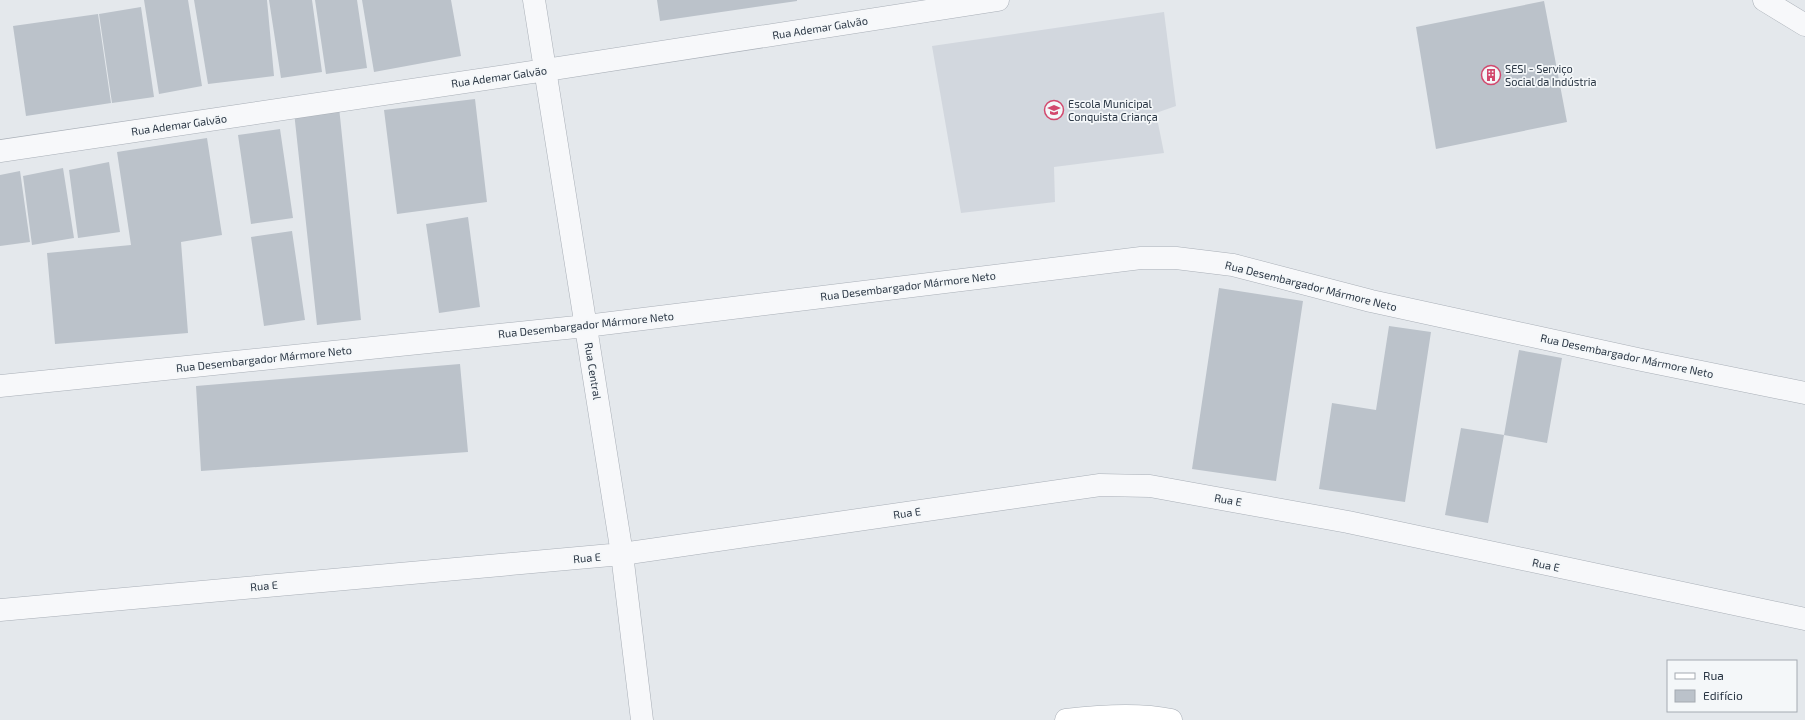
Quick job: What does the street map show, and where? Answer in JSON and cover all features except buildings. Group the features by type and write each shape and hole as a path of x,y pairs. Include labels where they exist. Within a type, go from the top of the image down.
{"main road":[{"path":"1066,720 1119,716 1162,718 1171,720"}],"street":[{"name":"Rua Central","path":"534,0 622,554 642,720"},
{"name":"Rua Ademar Galvão","path":"0,152 998,0"},
{"path":"1764,0 1805,26"},
{"name":"Rua Desembargador Mármore Neto","path":"0,386 586,326 1141,258 1176,258 1233,265 1371,301 1642,360 1805,393"},
{"name":"Rua E","path":"0,610 622,554 1059,490 1100,486 1150,486 1348,522 1805,619"}],"shaded area":[{"name":"Escola Municipal Conquista Criança","path":"1164,12 1176,106 1156,113 1164,153 1054,167 1055,202 961,213 932,46"}],"place":[{"name":"SESI - Serviço Social da Indústria","path":"1491,75"},
{"name":"Escola Municipal Conquista Criança","path":"1054,110"}]}
